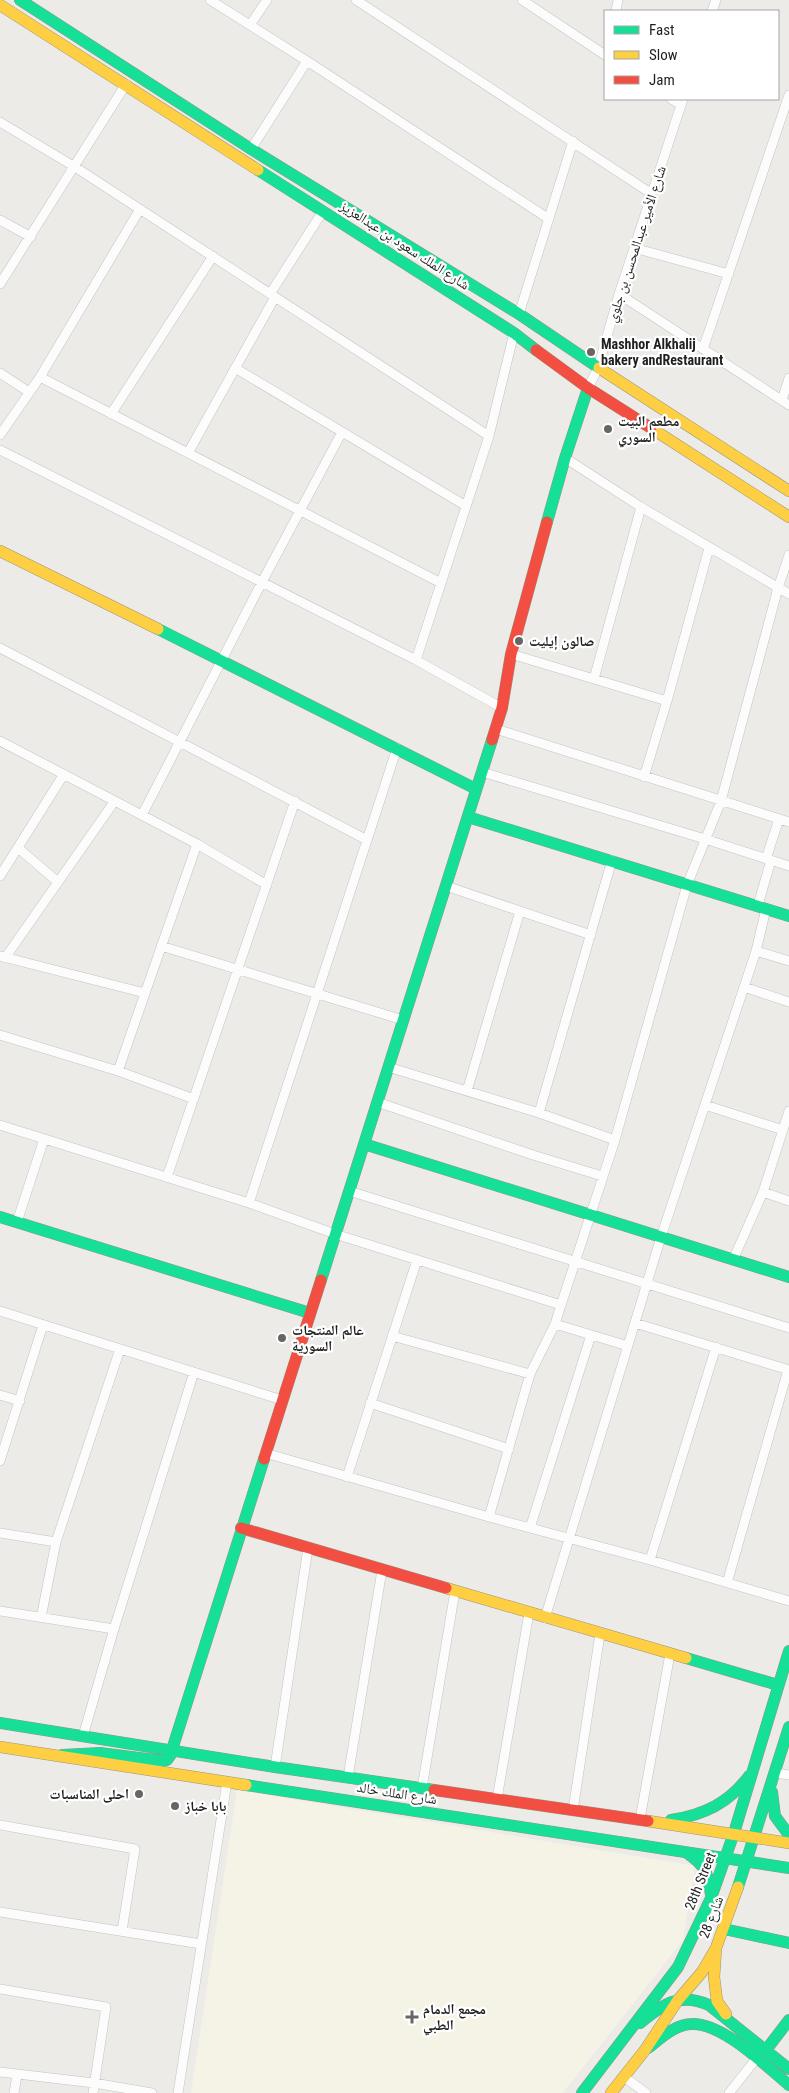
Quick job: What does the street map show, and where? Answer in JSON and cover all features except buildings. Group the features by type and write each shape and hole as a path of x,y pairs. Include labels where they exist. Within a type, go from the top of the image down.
{"main road":[{"name":"شارع الملك سعود بن عبدالعزيز","path":"20,0 250,149 520,314 598,368 789,491"},
{"name":"شارع الملك سعود بن عبدالعزيز","path":"2,5 514,333 588,388 789,517"},
{"path":"57,1756 82,1751 98,1751 163,1761 168,1759 496,729 502,708 511,654 566,458 588,388"},
{"path":"0,551 397,748 476,790"},
{"path":"468,817 789,916"},
{"path":"364,1144 789,1277"},
{"path":"0,1217 310,1313"},
{"path":"241,1528 778,1685"},
{"name":"28th Street","path":"582,2093 678,1967 711,1898 727,1857 789,1651"},
{"name":"شارع الملك خالد","path":"0,1723 348,1777 734,1833 789,1843"},
{"name":"شارع 28","path":"611,2093 646,2050 678,2000 702,1972 716,1948 747,1862 789,1727"},
{"name":"شارع الملك خالد","path":"0,1747 789,1868"},
{"path":"655,1821 705,1813 724,1803 740,1789 756,1764"},
{"path":"774,1776 772,1804 777,1823 789,1835"},
{"path":"687,1853 702,1863 708,1873 711,1898"},
{"path":"738,1888 750,1872 759,1866 773,1865"},
{"path":"724,1929 789,1942"},
{"path":"716,1948 714,1977 717,2002 733,2025"},
{"path":"626,2037 653,2012 678,2000 695,1999 708,2006 789,2069"},
{"path":"766,2050 789,2020"},
{"path":"646,2050 670,2032 692,2024 717,2030 789,2085"}],"street":[{"path":"210,0 549,219"},
{"path":"250,25 267,0"},
{"path":"356,0 652,194"},
{"path":"522,0 604,53"},
{"path":"250,149 307,61"},
{"path":"0,284 126,84"},
{"path":"704,349 789,95"},
{"name":"شارع الأمير عبدالمحسن بن جلوي","path":"588,388 598,368 634,248 682,102"},
{"path":"0,122 140,209 489,436"},
{"path":"520,314 573,141"},
{"path":"0,435 40,377 140,209"},
{"path":"188,454 273,295 323,211"},
{"path":"0,220 31,237"},
{"path":"634,248 728,274"},
{"path":"111,414 213,256"},
{"path":"620,294 785,402 789,378"},
{"path":"416,660 489,436 514,333"},
{"path":"235,368 466,506"},
{"path":"0,373 29,392"},
{"path":"40,377 441,584"},
{"path":"142,815 342,432"},
{"path":"0,450 416,660 502,708"},
{"path":"566,458 641,507 789,594"},
{"path":"594,679 641,507"},
{"path":"644,777 709,548"},
{"path":"489,1517 530,1374 561,1305 615,1140 687,885 721,801 778,588 789,555"},
{"path":"0,648 367,840"},
{"path":"511,654 667,701"},
{"path":"496,729 789,822"},
{"path":"0,741 197,844 267,885"},
{"path":"248,1203 397,748"},
{"path":"482,772 705,838 789,866"},
{"path":"0,876 64,774"},
{"path":"167,1178 295,801"},
{"path":"114,802 3,957 145,993"},
{"path":"545,1618 661,1237 756,951 769,860 779,819"},
{"path":"118,1071 197,844"},
{"path":"18,848 58,882"},
{"path":"539,1113 612,860"},
{"path":"446,886 591,934"},
{"path":"467,1091 520,911"},
{"path":"161,946 403,1020"},
{"path":"756,951 789,961"},
{"path":"744,987 789,1002"},
{"path":"0,1035 118,1071 194,1099"},
{"path":"388,1067 539,1113 615,1140"},
{"path":"377,1102 533,1155 602,1176"},
{"path":"705,1105 783,1130"},
{"path":"733,1260 763,1192 789,1110"},
{"path":"0,1125 561,1305"},
{"path":"16,1222 44,1139"},
{"path":"348,1191 576,1260 789,1328"},
{"path":"763,1192 789,1201"},
{"path":"347,1477 417,1260"},
{"path":"0,1311 282,1400"},
{"path":"635,1323 789,1370 727,1583"},
{"path":"554,1324 628,1346"},
{"path":"0,1461 43,1325"},
{"path":"530,1528 591,1335"},
{"path":"392,1336 530,1374"},
{"path":"650,1560 716,1347"},
{"path":"41,1618 56,1542 120,1349"},
{"path":"84,1736 114,1629 194,1372"},
{"path":"0,1395 20,1401"},
{"path":"370,1403 509,1449"},
{"path":"265,1453 489,1517 650,1560 789,1601"},
{"path":"0,1533 56,1542"},
{"path":"275,1766 308,1548"},
{"path":"348,1777 382,1570"},
{"path":"422,1788 455,1591"},
{"path":"0,1611 114,1629"},
{"path":"497,1799 530,1613"},
{"path":"573,1810 600,1634"},
{"path":"640,1819 670,1654"},
{"path":"774,1776 789,1776"},
{"path":"178,2093 227,1782"},
{"path":"0,1825 135,1849 122,1931"},
{"path":"0,1912 201,1944"},
{"path":"0,1990 106,2007 93,2093"},
{"path":"729,2093 756,2059"},
{"path":"0,2072 94,2083 152,2093"},
{"path":"14,2093 17,2075"},
{"path":"624,2077 646,2093"}],"shaded area":[{"name":"مجمع الدمام الطبي","path":"237,1790 695,1866 683,1940 563,2093 191,2093"}],"traffic: fast":[{"path":"20,0 251,149 519,314 599,368"},
{"path":"258,170 514,333 536,350"},
{"path":"547,522 565,458 588,388"},
{"path":"158,629 476,789"},
{"path":"321,1280 492,740"},
{"path":"468,817 789,916"},
{"path":"364,1144 789,1277"},
{"path":"0,1217 310,1313"},
{"path":"62,1755 100,1753 163,1761 167,1760 170,1756 264,1459"},
{"path":"582,2093 678,1967 711,1898 734,1833 789,1651"},
{"path":"686,1658 778,1685"},
{"path":"0,1723 275,1767 434,1790"},
{"path":"738,1887 789,1727"},
{"path":"671,1820 694,1815 715,1806 733,1794 749,1776"},
{"path":"246,1785 789,1868"},
{"path":"772,1792 775,1816 789,1835"},
{"path":"687,1853 705,1871 711,1895"},
{"path":"724,1929 789,1943"},
{"path":"640,2023 656,2010 672,2002 680,2000 699,2001 709,2005 789,2069"},
{"path":"766,2050 789,2020"},
{"path":"648,2048 680,2026 692,2024 704,2026 717,2030 744,2047 789,2085"}],"traffic: slow":[{"path":"0,5 258,170"},
{"path":"599,368 789,491"},
{"path":"651,428 789,517"},
{"path":"0,551 158,629"},
{"path":"446,1588 686,1658"},
{"path":"0,1747 246,1785"},
{"path":"648,1821 789,1843"},
{"path":"611,2093 645,2050 678,2000 702,1972 716,1948 738,1887"},
{"path":"716,1948 714,1977 717,2001 726,2014"}],"traffic: jam":[{"path":"536,350 588,388 651,428"},
{"path":"492,740 502,708 511,654 547,522"},
{"path":"264,1459 321,1280"},
{"path":"241,1528 446,1588"},
{"path":"434,1790 648,1821"}],"place":[{"name":"Mashhor Alkhalij bakery andRestaurant","path":"591,352"},
{"name":"مطعم البيت السوري","path":"608,429"},
{"name":"صالون إيليت","path":"519,641"},
{"name":"عالم المنتجات السورية","path":"282,1338"},
{"name":"احلى المناسبات","path":"139,1794"},
{"name":"بابا خباز","path":"175,1806"},
{"name":"مجمع الدمام الطبي","path":"412,2017"}]}
